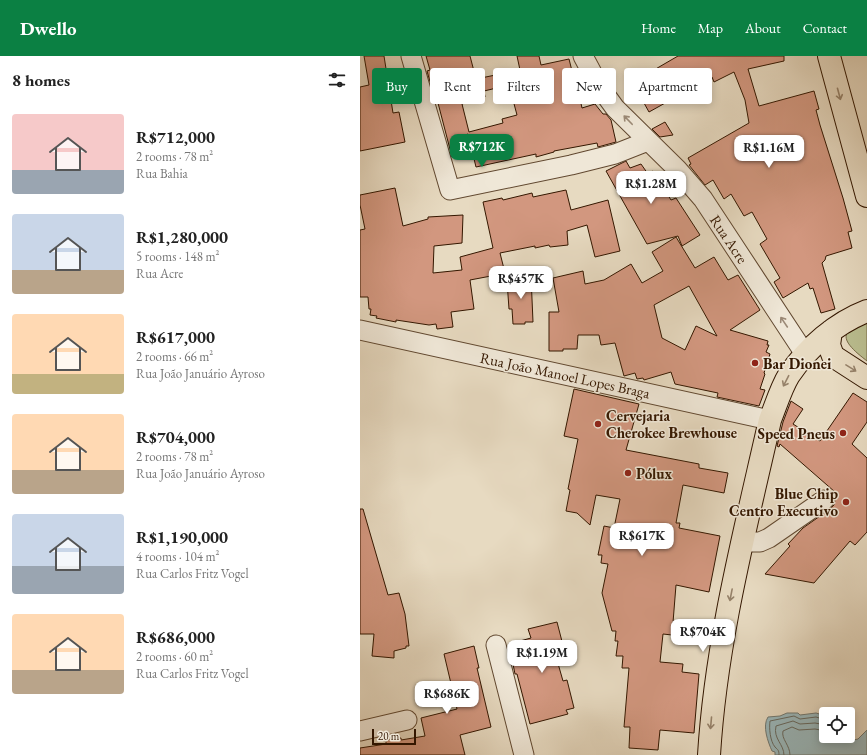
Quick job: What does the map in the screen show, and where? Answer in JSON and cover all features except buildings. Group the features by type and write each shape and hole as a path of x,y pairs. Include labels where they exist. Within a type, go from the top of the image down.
{"main road":[{"path":"829,56 867,196"},
{"path":"709,755 713,700 720,652 770,420 778,396 789,375 805,354 831,331 857,315 867,311"},
{"path":"831,331 829,345 833,356 867,378"}],"street":[{"path":"411,56 450,190 571,165 615,154 648,141"},
{"name":"Rua Acre","path":"583,56 599,86 615,108 677,169 703,199 805,354"},
{"name":"Rua João Manoel Lopes Braga","path":"360,330 770,420"},
{"path":"743,542 760,542 769,538 824,500"},
{"path":"496,645 524,755"},
{"path":"360,731 407,720"}],"green space":[{"path":"867,323 867,361 852,348 846,339 846,335 849,331"}],"water":[{"path":"787,713 798,713 800,715 819,714 819,743 855,743 855,740 858,739 867,730 867,755 775,755 775,752 772,751 767,739 766,721 768,717 780,716"}],"place":[{"name":"Bar Dionei","path":"755,363"},
{"name":"Cervejaria Cherokee Brewhouse","path":"598,424"},
{"name":"Speed Pneus","path":"843,433"},
{"name":"Pólux","path":"628,473"},
{"name":"Blue Chip Centro Executivo","path":"846,502"}]}
